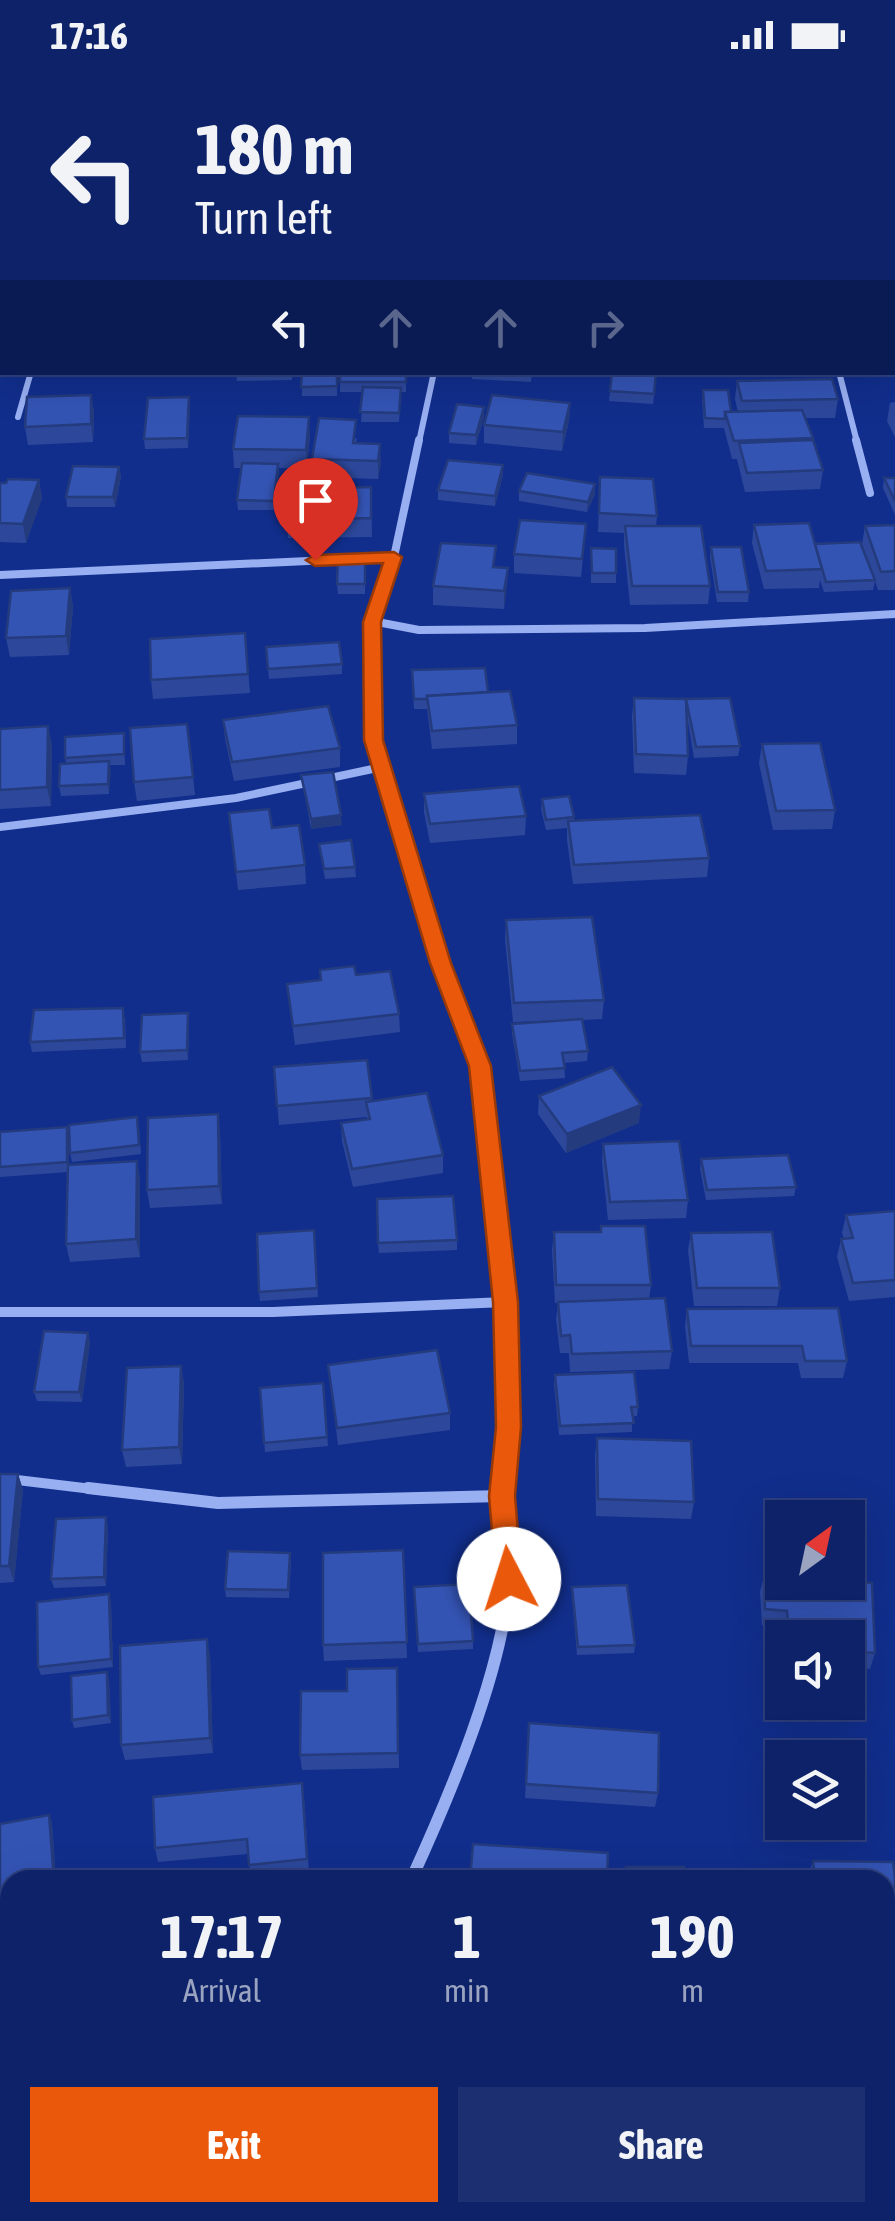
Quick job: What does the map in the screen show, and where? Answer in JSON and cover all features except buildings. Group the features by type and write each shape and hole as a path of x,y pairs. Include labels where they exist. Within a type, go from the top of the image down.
{"street":[{"path":"18,416 30,375"},
{"path":"416,1870 440,1816 496,1654 509,1579 502,1496 508,1427 506,1302 480,1066 441,963 374,740 372,622 394,557 433,375"},
{"path":"840,375 870,493"},
{"path":"0,574 394,557"},
{"path":"372,622 419,630 645,628 895,614"},
{"path":"0,826 236,798 382,767"},
{"path":"0,1312 273,1312 506,1302"},
{"path":"0,1478 218,1502 502,1496"}],"route":[{"path":"315,560 394,557 372,622 374,740 441,963 480,1066 490,1185 506,1302 508,1427 502,1496 509,1579"}]}
